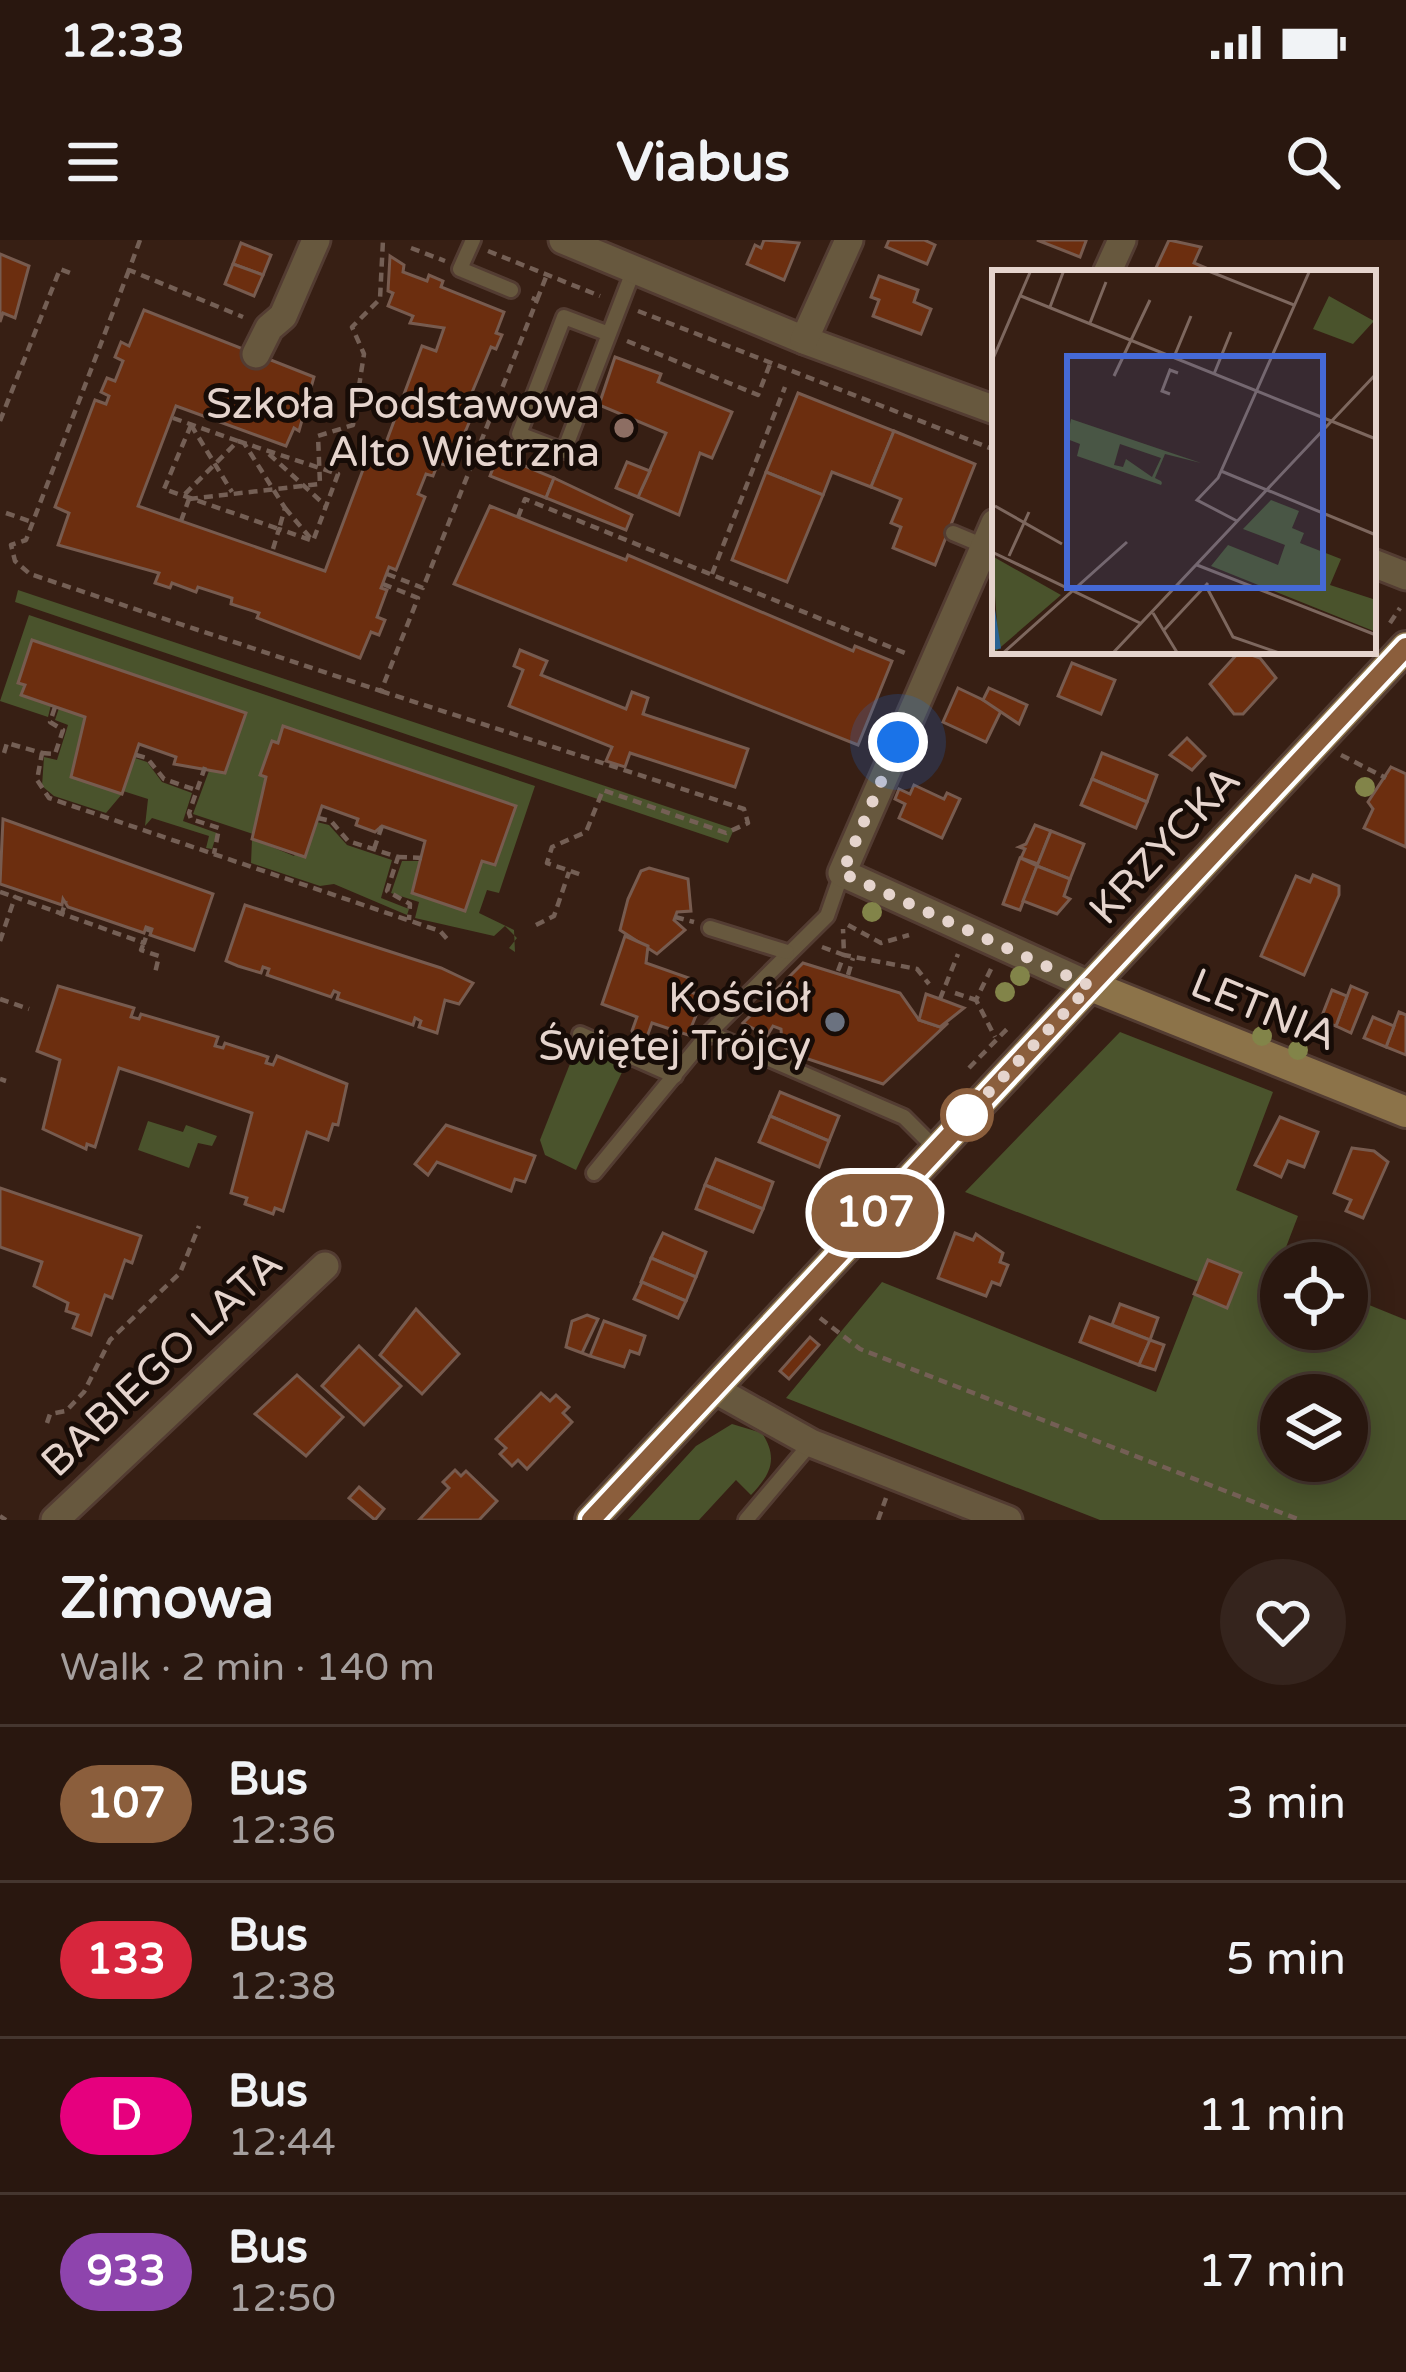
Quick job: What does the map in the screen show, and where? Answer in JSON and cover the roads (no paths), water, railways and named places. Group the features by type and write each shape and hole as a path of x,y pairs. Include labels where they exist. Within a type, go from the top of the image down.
{"street":[{"path":"256,354 269,328 283,316 316,240"},
{"path":"804,340 849,240"},
{"path":"1108,270 1122,240"},
{"path":"579,243 804,340 992,409"},
{"path":"990,534 842,873 1090,986"},
{"path":"1376,563 1406,576"},
{"name":"KRZYCKA","path":"591,1520 1406,647"},
{"name":"LETNIA","path":"1090,986 1406,1112"},
{"name":"BABIEGO LATA","path":"55,1520 326,1266"},
{"path":"714,1389 812,1443 1008,1520"}],"lane":[{"path":"472,242 461,267 511,290"},
{"path":"609,334 564,317 519,434 564,451 621,304 634,269"},
{"path":"953,533 990,534"},
{"path":"594,1173 710,1034 826,916 842,873"},
{"path":"710,928 787,952"},
{"path":"580,1034 675,1076"},
{"path":"710,1034 904,1117 935,1148"},
{"path":"746,1520 763,1513 812,1443"}],"place":[{"name":"Szkoła Podstawowa Alto Wietrzna","path":"624,428"},
{"name":"Kościół Świętej Trójcy","path":"835,1022"}]}
